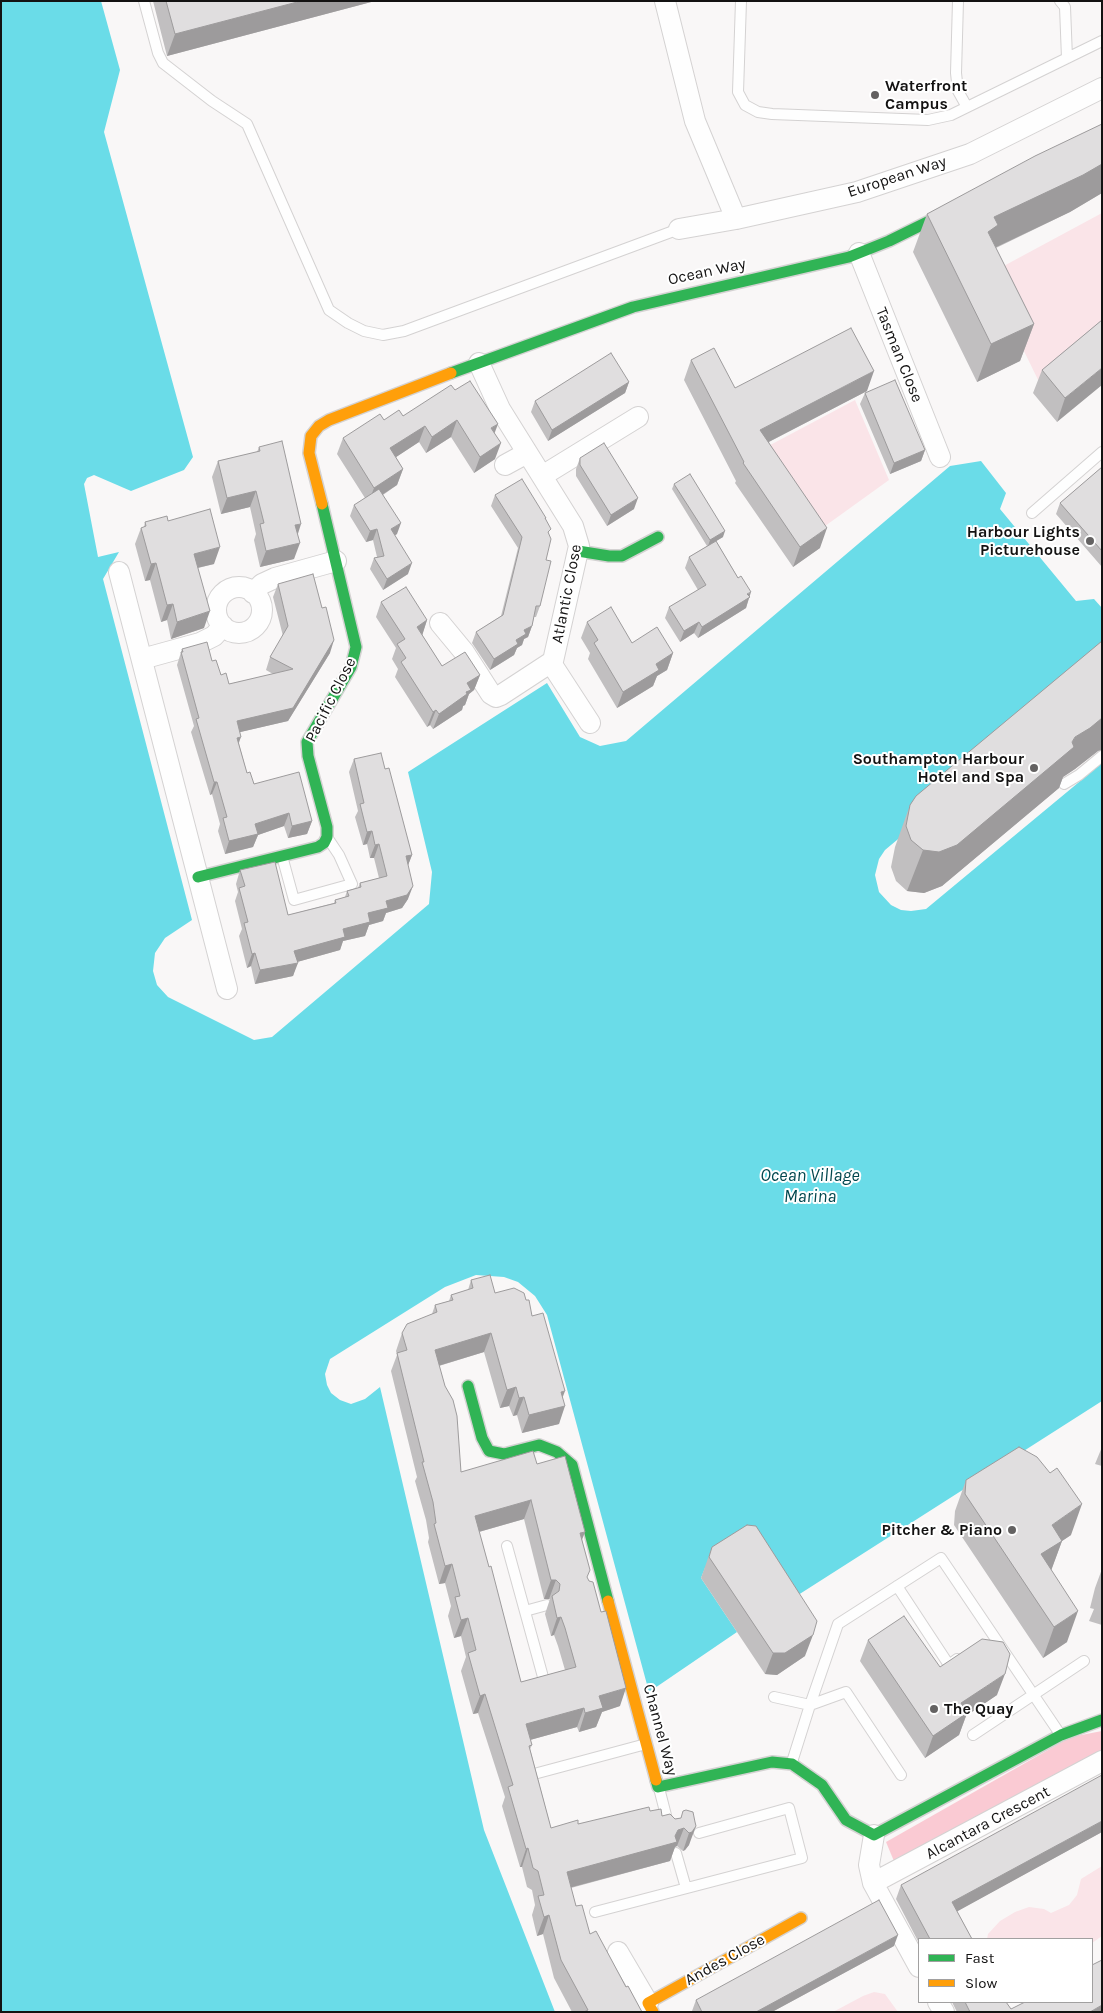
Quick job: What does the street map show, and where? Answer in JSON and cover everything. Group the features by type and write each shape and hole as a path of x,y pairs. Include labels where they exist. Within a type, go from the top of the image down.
{"street":[{"path":"665,1 695,121 736,219"},
{"name":"European Way","path":"679,228 736,219 857,192 970,154 1102,88"},
{"name":"Ocean Way","path":"315,431 329,420 633,307 690,292 810,267 859,253 963,205"},
{"name":"Tasman Close","path":"859,253 940,457"},
{"name":"Atlantic Close","path":"440,623 464,652 491,694 495,696 502,695 551,663 579,546 576,533 500,409 479,363"},
{"path":"542,476 638,416"},
{"name":"Pacific Close","path":"315,431 310,441 309,453 355,638 355,655 351,668 311,733 307,746 327,827 327,838"},
{"path":"506,465 527,452"},
{"path":"578,551 622,556 658,537"},
{"path":"253,593 262,584 275,578 336,561"},
{"path":"119,572 227,989"},
{"path":"242,587 253,593 261,603 262,611 261,619 256,626 245,633 229,631 224,626 216,616 216,608 223,594 233,588 242,587"},
{"path":"142,659 200,643 214,636 224,626"},
{"path":"551,663 590,723"},
{"path":"198,877 318,847 327,838"},
{"name":"Channel Way","path":"468,1386 482,1438 489,1451 504,1454 538,1445 557,1452 572,1465 601,1590 647,1743 658,1787 772,1762 792,1764"},
{"path":"874,1835 1061,1735 1102,1720"},
{"name":"Alcantara Crescent","path":"873,1883 1102,1761"},
{"path":"792,1764 822,1785 846,1820 874,1835"},
{"path":"874,1835 868,1865 873,1883 918,1965"},
{"name":"Andes Close","path":"618,1952 651,2008 801,1918"}],"lane":[{"path":"144,1 158,53 163,63 212,101 247,124 329,310 364,331 383,335 404,331 679,228"},
{"path":"741,1 738,92 745,105 758,112 928,120 950,115 1102,41"},
{"path":"958,1 956,72 958,91 967,107"},
{"path":"1060,1 1065,7 1067,58"},
{"path":"1032,513 1102,452"},
{"path":"1064,784 1102,756"},
{"path":"282,855 294,900 352,884 340,855 327,838"},
{"path":"507,1546 543,1677"},
{"path":"792,1764 838,1624 942,1558 990,1638 1034,1694 1061,1735"},
{"path":"896,1586 949,1665 964,1655"},
{"path":"525,1611 547,1605"},
{"path":"973,1735 1084,1661"},
{"path":"774,1696 810,1705 846,1692 901,1775"},
{"path":"534,1774 647,1743"},
{"path":"658,1787 670,1831"},
{"path":"595,1912 802,1858 789,1808 699,1833"},
{"path":"676,1853 686,1888"}],"shaded area":[{"path":"1102,213 1102,333 1041,386 987,275"},
{"path":"855,400 889,480 814,534 757,452"},
{"path":"1102,1731 1102,1763 896,1866 886,1842 1071,1737"},
{"path":"1102,1866 1102,1936 1093,1942 1093,1938 987,1938 988,1934 1000,1921 1015,1912 1029,1907 1044,1909 1051,1913 1069,1905 1077,1895 1081,1879"},
{"path":"874,1992 885,1994 898,2012 833,2012 863,1996"}],"water":[{"name":"Ocean Village Marina","path":"1,1 101,1 120,70 104,132 193,457 184,470 131,491 94,475 87,478 84,484 98,557 119,552 103,579 192,920 165,938 155,953 153,971 157,985 168,997 254,1040 272,1037 429,904 432,872 408,772 547,683 580,737 600,746 626,741 950,466 981,461 1006,493 1000,509 1076,601 1094,599 1102,608 1102,669 885,850 879,859 875,875 879,892 891,905 901,910 926,909 1102,763 1102,1401 784,1604 705,1568 701,1578 737,1632 649,1692 547,1315 535,1296 518,1282 504,1277 476,1275 445,1287 330,1359 325,1374 327,1385 331,1393 340,1400 351,1404 365,1399 380,1387 484,1830 555,2012 1,2012"}],"building":[{"path":"166,1 301,1 175,34"},
{"path":"1102,124 1102,164 1083,175 994,217 998,225 988,232 1034,324 991,344 927,214 1035,156"},
{"path":"1102,320 1102,368 1065,398 1042,370"},
{"path":"851,328 874,371 760,430 827,528 800,547 743,463 691,360 714,348 735,388"},
{"path":"611,353 629,382 552,430 535,401"},
{"path":"895,380 925,450 894,463 865,393"},
{"path":"470,381 498,424 491,428 501,443 480,457 457,420 432,437 425,426 390,448 403,469 374,488 343,438 380,414 384,420 399,410 403,416 451,385 455,390"},
{"path":"282,441 301,524 295,525 300,543 266,551 260,524 264,523 256,491 227,498 218,461 260,451 259,447"},
{"path":"604,443 638,498 611,515 580,465 580,458"},
{"name":"Harbour Lights Picturehouse","path":"1102,467 1102,551 1060,503"},
{"path":"690,474 725,531 710,540 674,484"},
{"path":"522,479 551,529 548,532 551,539 546,560 551,561 540,606 536,606 532,626 524,630 526,634 516,640 518,644 494,659 476,632 503,615 522,537 495,495"},
{"path":"379,489 401,523 391,529 412,563 387,579 374,558 384,556 377,529 370,531 354,505"},
{"path":"210,509 220,547 194,554 210,611 177,622 173,604 167,605 156,563 151,564 141,528 146,526 145,522 167,516 168,521"},
{"path":"716,541 738,578 741,576 751,592 747,594 750,597 702,627 699,622 684,631 669,607 706,585 689,557"},
{"path":"313,574 322,608 326,607 334,640 293,708 237,721 241,737 237,738 247,773 250,772 254,784 299,772 312,821 292,826 289,813 255,824 258,834 229,841 223,818 227,817 217,782 214,782 196,719 199,718 181,652 183,652 182,649 207,642 212,661 216,660 221,675 226,673 229,684 293,669 270,657 288,626 278,584"},
{"path":"406,587 427,620 417,627 442,666 465,652 480,675 467,683 471,690 466,692 467,694 439,714 436,710 433,712 401,662 406,658 397,644 405,639 381,602"},
{"path":"611,607 632,643 657,627 673,653 656,664 659,670 623,692 594,643 598,640 587,622"},
{"path":"1102,641 1102,718 1075,737 1072,742 1074,747 957,845 939,852 923,850 911,840 906,826 910,805 916,796"},
{"path":"381,753 385,769 389,768 412,855 406,856 413,886 407,895 386,901 388,908 368,913 370,922 343,929 345,937 294,951 298,963 260,970 255,953 252,954 244,923 248,922 239,888 245,886 240,870 275,862 288,915 336,903 335,900 349,896 347,891 361,887 360,883 387,876 379,844 375,845 372,831 367,832 360,804 364,803 354,759"},
{"path":"490,1275 495,1293 514,1288 524,1293 526,1300 529,1300 532,1316 543,1313 565,1391 561,1392 565,1406 529,1415 524,1397 519,1398 516,1387 507,1390 491,1333 435,1350 445,1386 453,1400 457,1416 461,1472 533,1451 537,1464 565,1456 585,1532 580,1533 590,1570 587,1577 589,1581 593,1582 601,1612 606,1611 626,1688 599,1696 603,1708 585,1713 584,1708 526,1724 532,1745 529,1746 551,1828 578,1820 578,1824 649,1807 650,1811 661,1809 662,1816 670,1814 675,1819 681,1818 683,1811 693,1812 696,1826 689,1833 684,1828 678,1830 675,1836 677,1842 567,1872 576,1906 582,1905 590,1934 596,1931 626,1987 628,1986 642,2012 584,2012 588,2010 561,1960 549,1915 544,1917 538,1896 544,1895 538,1871 533,1868 528,1848 526,1849 508,1787 513,1785 485,1694 480,1696 468,1653 476,1650 468,1618 461,1620 455,1597 460,1596 452,1564 445,1566 434,1524 436,1523 433,1502 397,1353 407,1350 402,1333 407,1324 437,1312 435,1305 453,1300 451,1295 473,1288 471,1280","holes":["531,1500 551,1580 556,1580 560,1584 559,1591 552,1596 557,1618 561,1617 576,1667 521,1682 491,1566 489,1567 475,1516"]},
{"path":"1019,1447 1037,1457 1050,1473 1057,1468 1082,1504 1052,1525 1062,1541 1041,1554 1078,1611 1054,1627 965,1494 966,1480"},
{"path":"747,1525 756,1526 817,1621 813,1635 785,1653 773,1653 709,1557 712,1547"},
{"path":"904,1616 940,1667 982,1639 1003,1642 1010,1654 1005,1674 961,1703 967,1713 933,1736 868,1640"},
{"path":"1102,1775 1102,1821 952,1902 971,1938 929,1938 901,1885"},
{"path":"879,1900 898,1935 756,2012 702,2012 696,2000"},
{"path":"1102,1960 1102,2005 1090,2012 970,2012 966,2003 1007,2003 1011,2009 1023,2003 1093,2003 1093,1964"}],"traffic: fast":[{"path":"451,373 633,307 849,257 889,241 956,208"},
{"path":"198,877 318,847 324,843 327,837 327,827 308,756 307,742 351,667 356,647 322,504"},
{"path":"578,551 622,556 658,537"},
{"path":"468,1386 482,1438 489,1451 504,1454 539,1445 557,1452 572,1465 608,1601"},
{"path":"656,1780 658,1787 772,1762 792,1764 822,1785 846,1820 874,1835 1061,1735 1102,1720"}],"traffic: slow":[{"path":"322,504 309,453 311,436 319,426 329,420 451,373"},
{"path":"608,1601 656,1780"},
{"path":"653,2012 648,2003 801,1918"}],"place":[{"name":"Waterfront Campus","path":"875,95"},
{"name":"Harbour Lights Picturehouse","path":"1090,541"},
{"name":"Southampton Harbour Hotel and Spa","path":"1034,768"},
{"name":"Pitcher & Piano","path":"1012,1530"},
{"name":"The Quay","path":"934,1709"}]}
